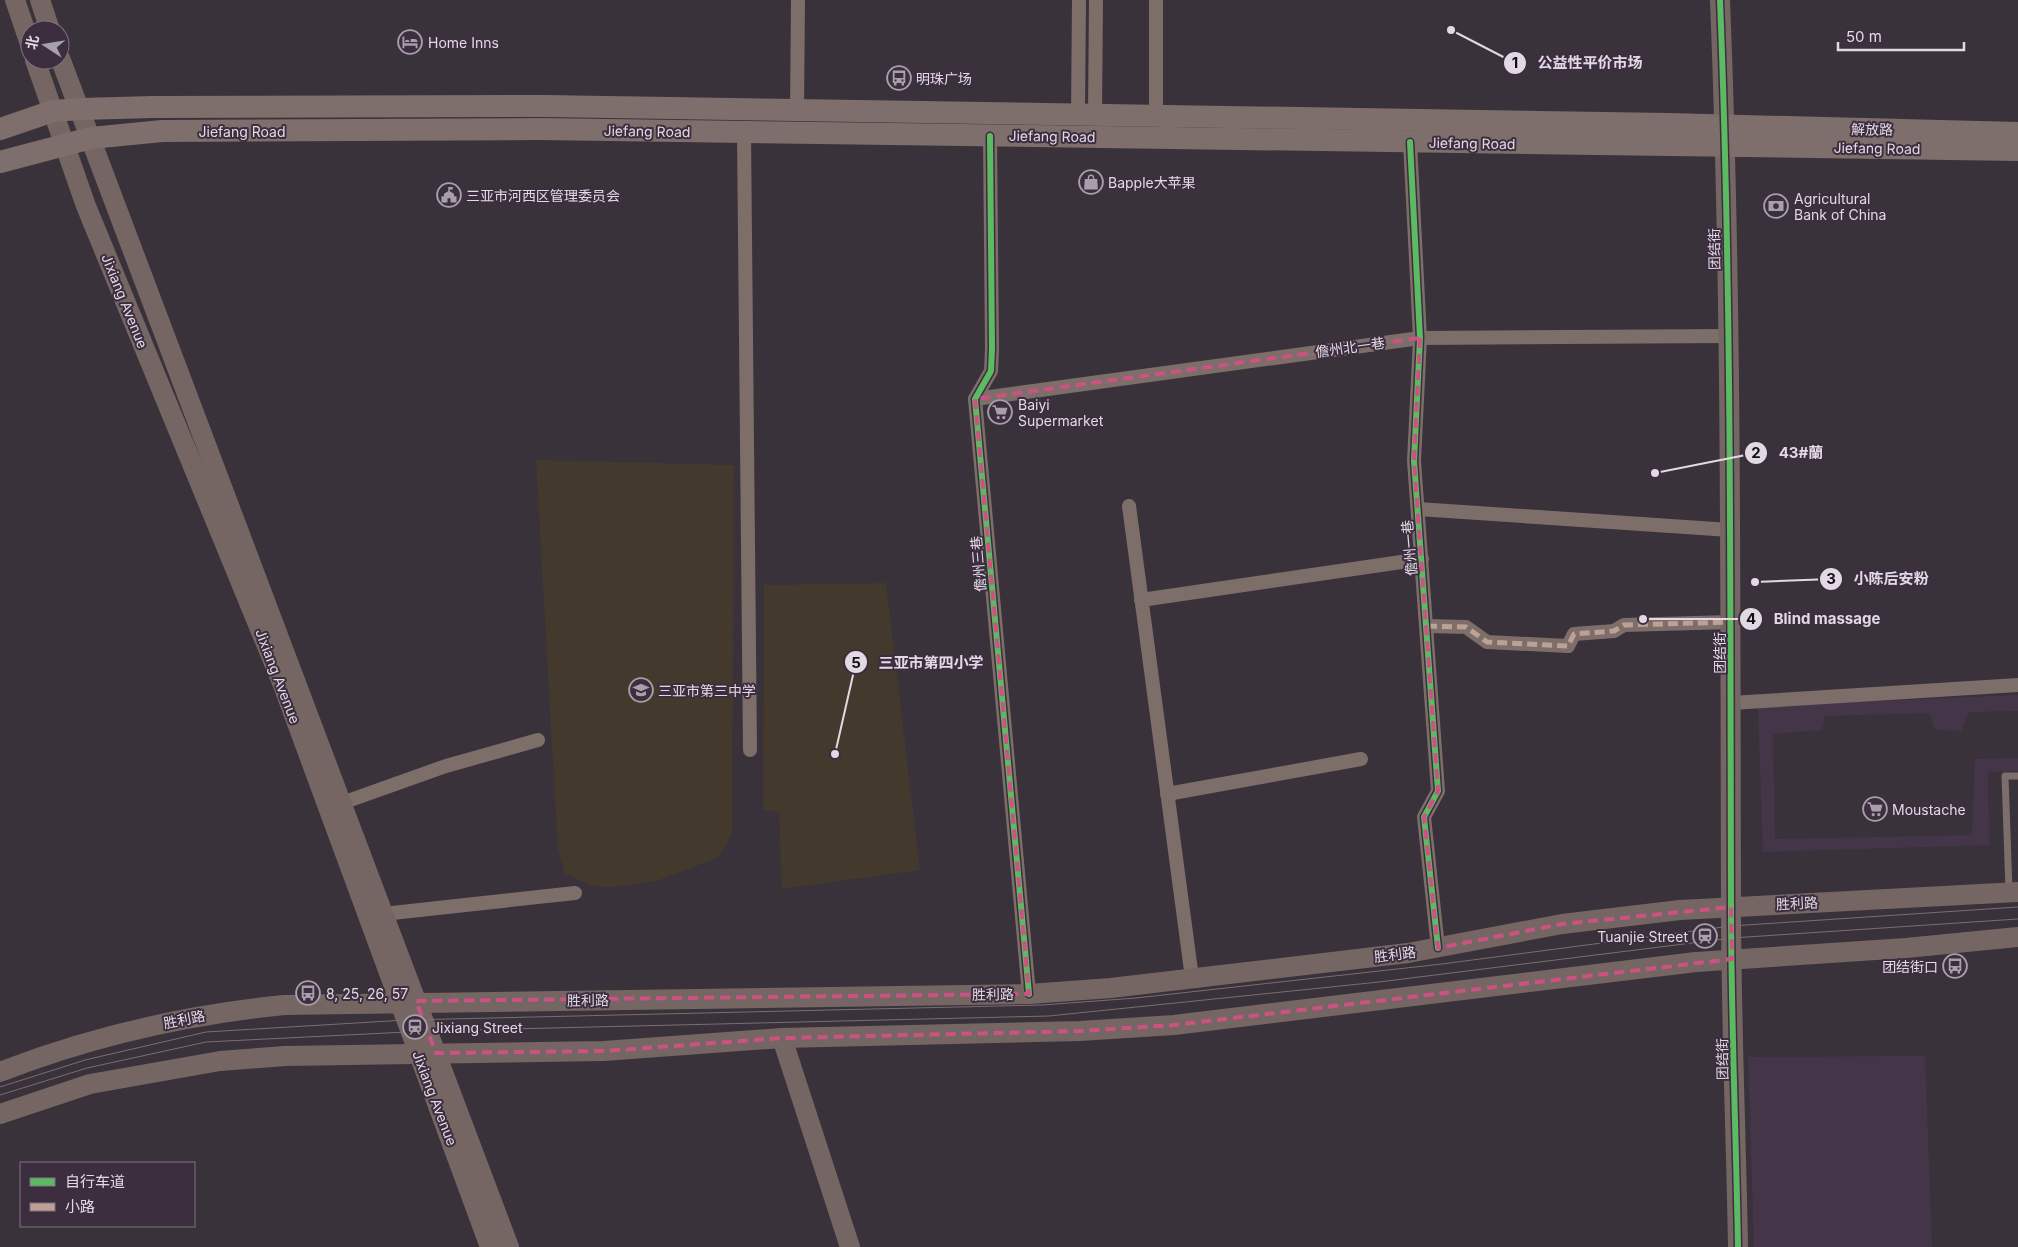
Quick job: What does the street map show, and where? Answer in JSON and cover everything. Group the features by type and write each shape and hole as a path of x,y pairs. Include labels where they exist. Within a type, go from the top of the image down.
{"main road":[{"path":"15,0 22,20"},
{"path":"40,0 47,20"},
{"name":"团结街","path":"1720,0 1725,136 1728,336 1731,906 1738,1247"},
{"name":"Jixiang Avenue","path":"39,70 86,206 283,685 408,1002 427,1054 490,1247"},
{"name":"Jixiang Avenue","path":"65,70 81,110 114,206 383,914 408,1002"},
{"name":"Jiefang Road","path":"0,129 53,111 152,106 545,106 1156,116 1725,136 2018,150"},
{"name":"Jiefang Road","path":"0,162 91,138 172,131 540,129 1410,142 1725,136"},
{"name":"解放路","path":"1725,136 2018,133"},
{"name":"胜利路","path":"0,1072 68,1047 169,1021 230,1010 284,1005 1029,994 1192,978 1438,948 1562,924 1731,906 2013,892"},
{"path":"0,1114 90,1084 220,1061 285,1056 604,1051 782,1038 1080,1031 1174,1025 1451,990 1732,959 1906,948 2018,937"},
{"path":"782,1038 850,1247"},
{"name":"Jixiang Avenue","path":"427,1054 509,1247"}],"street":[{"path":"797,110 798,0"},
{"path":"1079,0 1086,115"},
{"path":"1086,115 1096,0"},
{"path":"1156,0 1156,116"},
{"path":"744,133 750,750"},
{"path":"975,399 991,371 990,136"},
{"name":"儋州一巷","path":"1410,142 1420,338 1414,461 1438,791 1424,817 1438,948"},
{"name":"儋州北一巷","path":"975,399 1420,338 1728,336"},
{"name":"儋州三巷","path":"975,399 1029,994"},
{"path":"1129,506 1192,978"},
{"path":"1418,509 1730,530"},
{"path":"1141,600 1422,559"},
{"path":"1427,626 1466,627 1487,642 1568,646 1574,634 1614,631 1624,625 1731,622"},
{"path":"1731,703 2018,685"},
{"path":"342,804 446,766 538,740"},
{"path":"1167,794 1361,759"},
{"path":"383,914 575,893"}],"lane":[{"path":"2013,892 2005,776 2018,776"}],"highlighted area":[{"path":"1420,338 1414,461 1438,791 1424,817 1438,948 1562,924 1731,907 1732,959 1174,1025 1080,1031 782,1038 604,1051 436,1053 416,1001 1029,994 975,399"}],"shaded area":[{"name":"三亚市第三中学","path":"536,460 734,465 732,832 727,845 717,858 657,881 615,887 599,887 588,884 565,874 558,850"},
{"path":"886,583 920,870 782,889 779,812 763,810 764,585"},
{"path":"2018,695 2018,711 1968,712 1962,731 1935,730 1929,713 1825,716 1822,730 1773,734 1775,839 1972,835 1975,759 2018,758 2018,771 1988,772 1989,845 1763,852 1758,706"},
{"path":"1925,1056 1932,1247 1754,1247 1748,1057"}],"tram line":[{"path":"0,1087 85,1060 206,1032 406,1020 1042,1005 1136,998 1442,964 1731,926 2018,907"},
{"path":"0,1095 87,1068 206,1042 427,1031 1049,1016 1379,982 1732,938 2018,919"}],"marked path":[{"path":"1427,626 1466,627 1487,642 1568,646 1574,634 1614,631 1624,625 1731,622"}],"cycle path":[{"path":"1720,0 1727,226 1731,945 1738,1247"},
{"path":"990,136 991,371 975,399 1029,994"},
{"path":"1410,142 1420,338 1414,461 1438,791 1424,817 1438,948"}],"place":[{"name":"公益性平价市场","path":"1451,30"},
{"name":"Home Inns","path":"410,42"},
{"name":"明珠广场","path":"899,78"},
{"name":"Bapple大苹果","path":"1091,182"},
{"name":"三亚市河西区管理委员会","path":"449,195"},
{"name":"Agricultural Bank of China","path":"1776,206"},
{"name":"Baiyi Supermarket","path":"1000,412"},
{"name":"43#蘭","path":"1655,473"},
{"name":"小陈后安粉","path":"1755,582"},
{"name":"Blind massage","path":"1643,619"},
{"name":"三亚市第三中学","path":"641,690"},
{"name":"三亚市第四小学","path":"835,754"},
{"name":"Moustache","path":"1875,809"},
{"name":"Tuanjie Street","path":"1705,936"},
{"name":"团结街口","path":"1955,966"},
{"name":"8, 25, 26, 57","path":"308,993"},
{"name":"Jixiang Street","path":"415,1027"}]}
